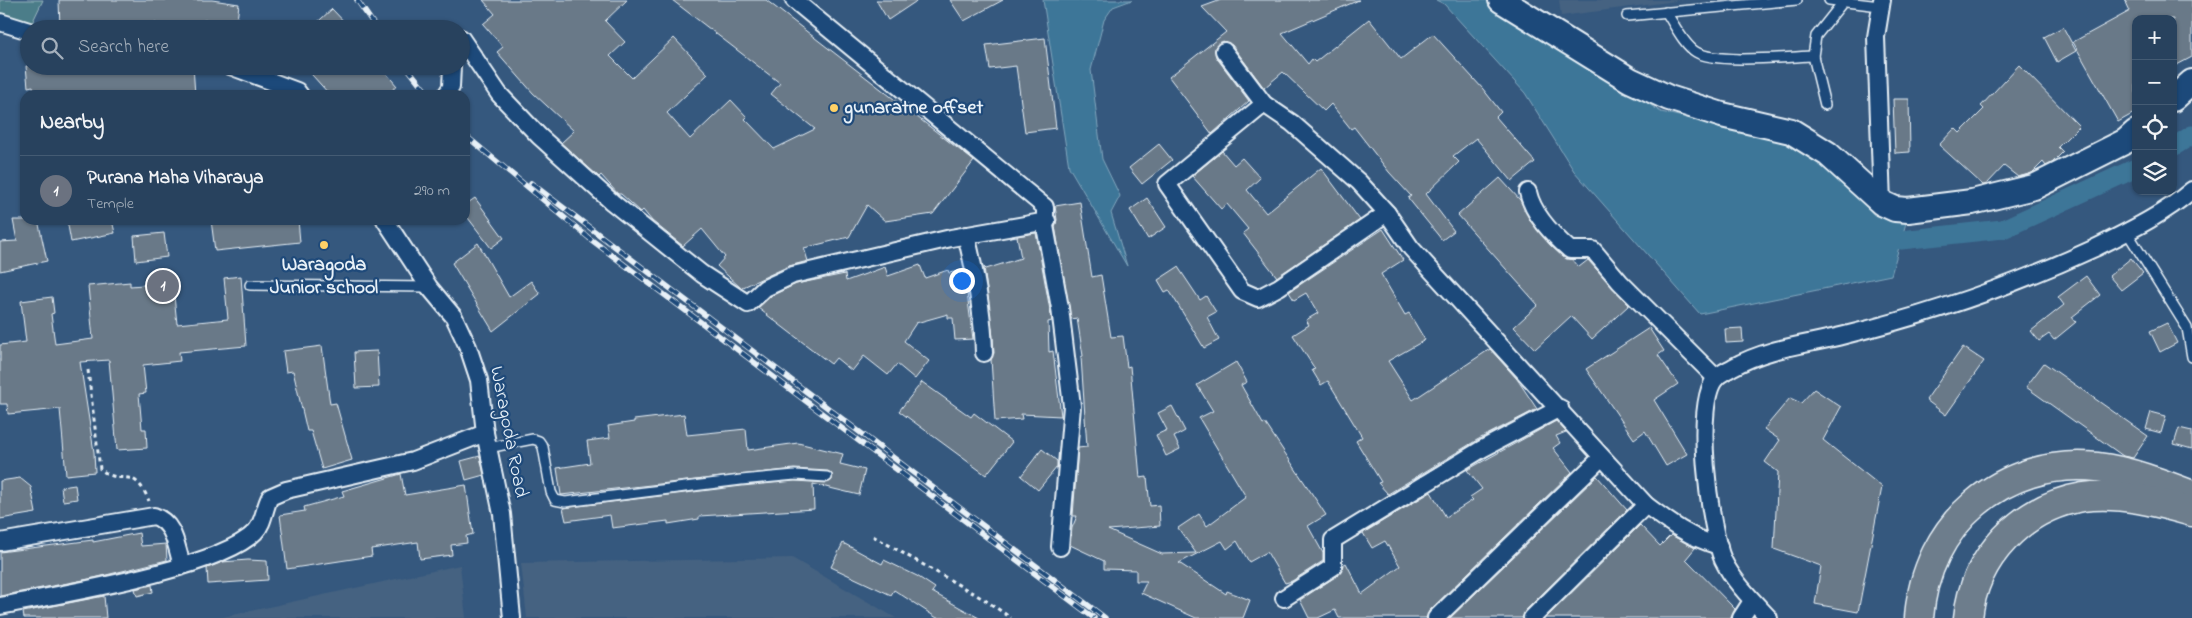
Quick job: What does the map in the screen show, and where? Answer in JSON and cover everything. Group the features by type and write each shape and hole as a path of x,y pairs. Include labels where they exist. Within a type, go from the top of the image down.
{"highway":[{"path":"1919,618 1924,586 1932,563 1949,529 1976,502 2014,480 2049,470 2096,467 2140,476 2192,495"},
{"path":"1968,618 1977,583 1988,559 1999,544 2029,518 2049,508 2084,497 2108,496 2157,502 2192,512"}],"street":[{"path":"794,0 1045,207 1047,221 1045,226 1060,308 1072,406 1060,546"},
{"path":"1502,0 1630,80 1669,98 1722,115 1791,131 1828,154 1882,203 1895,209 1908,210 1972,202 2034,187 2126,141 2132,136"},
{"path":"1881,3 1876,37 1882,203"},
{"path":"0,22 20,28"},
{"path":"1224,51 1264,104 1292,122 1359,182 1387,213 1412,248 1560,408 1602,458 1646,505 1678,530 1698,540 1719,546"},
{"path":"470,58 506,101 540,136 612,202 702,274 748,304 765,288 793,275 966,235 1047,221"},
{"path":"254,75 294,90"},
{"path":"449,90 452,75"},
{"path":"2177,95 2192,82"},
{"path":"1264,104 1167,184 1242,291 1258,298 1279,287 1387,213"},
{"path":"1769,618 1752,601 1724,561 1719,546 1708,490 1704,429 1705,404 1716,378 1749,358 1775,349 1844,336 1933,310 2041,273 2127,232 2173,206 2192,190"},
{"path":"1528,192 1531,205 1559,240 1570,250 1593,250 1620,282 1716,378"},
{"name":"Waragoda Road","path":"388,225 429,288 454,317 468,346 479,380 486,440 502,514 512,618"},
{"path":"966,235 977,279 983,326 984,353"},
{"path":"1284,598 1333,567 1333,540 1482,449 1560,408"},
{"path":"0,606 116,582 182,565 219,553 246,540 260,526 270,497 286,490 413,461 486,440"},
{"path":"1436,618 1602,458"},
{"path":"1532,618 1646,505"},
{"path":"0,542 154,516 162,519 170,527 182,565"},
{"path":"1741,618 1752,601"}],"lane":[{"path":"1627,16 1797,0"},
{"path":"1829,0 1881,3"},
{"path":"1825,105 1813,56 1816,36 1843,2"},
{"path":"1666,12 1696,53 1722,58 1813,56"},
{"path":"2127,232 2187,328 2192,357"},
{"path":"250,285 429,288"},
{"path":"486,440 533,439 539,441 543,447 551,492 555,500 565,502 750,479 795,475 827,477"}],"path":[{"path":"88,370 100,469 106,474 134,479 142,484 154,516"},
{"path":"874,536 984,600 1011,618"}],"shaded area":[{"path":"1043,0 1132,0 1113,7 1104,20 1091,70 1102,159 1120,196 1111,213 1127,266 1069,167"},
{"path":"1436,0 1493,0 1661,112 1776,138 1826,163 1874,215 1906,223 1891,275 1700,314 1574,171 1525,93 1444,4"},
{"path":"1559,0 1684,0 1561,16"},
{"path":"792,558 896,618 527,618 521,563"},
{"path":"460,565 466,618 219,618"}],"green space":[{"path":"0,0 43,0 33,20 20,20 0,15"}],"building":[{"path":"59,0 212,0 239,4 237,20 60,20"},
{"path":"483,0 627,0 605,21 625,42 610,56 632,78 674,38 708,74 667,113 690,139 731,100 747,117 745,119 774,149 815,129 771,94 780,83 672,0 766,0 974,161 933,214 885,221 867,205 849,237 804,248 808,261 789,266 741,288 717,266 725,257 702,229 683,246 652,221 643,210 641,212 621,194 618,194 601,175 599,177 561,143 574,131 533,93 497,52 503,47 483,24 495,14"},
{"path":"876,0 918,0 888,20"},
{"path":"950,0 1003,0 964,21"},
{"path":"1221,0 1359,0 1282,33 1308,64 1312,59 1315,62 1369,19 1401,59 1433,34 1483,89 1501,112 1496,117 1535,162 1512,181 1476,138 1453,156 1459,162 1426,194 1454,231 1442,240 1408,198 1411,196 1389,172 1354,127 1351,129 1331,104 1324,111 1283,72 1264,88 1232,45 1223,41 1215,47 1216,57 1249,101 1212,134 1169,77 1226,32 1202,7"},
{"path":"2125,0 2192,0 2192,57 2177,65 2177,15 2132,15 2132,114 2118,122 2073,42 2130,11"},
{"path":"332,9 342,20 320,20"},
{"path":"2063,27 2076,51 2057,62 2044,37"},
{"path":"1045,38 1056,128 1025,132 1016,66 990,69 986,45"},
{"path":"2019,65 2079,126 2058,147 2063,152 2052,163 2046,166 2043,162 2032,173 2018,177 2004,166 1987,184 1983,185 1939,145 1955,128 1960,133 1984,109 1981,106"},
{"path":"27,75 194,75 195,90 34,90 33,86 28,87"},
{"path":"312,75 388,75 397,86 392,90 326,90"},
{"path":"1893,99 1909,99 1910,152 1895,153"},
{"path":"1159,144 1172,160 1142,184 1129,168"},
{"path":"1222,151 1234,165 1242,158 1260,178 1247,190 1266,213 1321,168 1360,220 1277,277 1243,233 1248,229 1227,204 1221,209 1192,176"},
{"path":"1500,178 1520,200 1531,222 1550,245 1563,257 1573,260 1579,267 1588,260 1629,305 1592,339 1571,316 1535,349 1514,327 1538,305 1458,215"},
{"path":"475,198 504,238 491,248 470,221 470,202"},
{"path":"1147,198 1166,227 1148,239 1130,210"},
{"path":"1080,202 1092,277 1101,275 1111,337 1123,336 1127,367 1130,366 1140,478 1147,477 1150,506 1159,505 1160,526 1108,530 1162,554 1196,553 1178,528 1199,514 1207,526 1246,497 1199,418 1213,411 1197,385 1236,362 1247,382 1241,385 1263,424 1265,423 1326,515 1308,526 1323,553 1323,561 1292,581 1285,583 1267,552 1249,562 1237,541 1227,549 1222,541 1179,563 1226,594 1227,591 1250,600 1243,618 1196,618 1141,593 1147,581 1136,581 1136,570 1104,569 1104,561 1070,545 1072,528 1077,516 1073,516 1078,448 1087,447 1081,357 1083,356 1077,318 1071,319 1055,226 1057,220 1055,206"},
{"path":"13,220 20,220 20,225 39,225 47,261 0,271 0,242 17,241"},
{"path":"68,225 113,225 115,233 71,242"},
{"path":"212,225 298,225 300,242 215,251"},
{"path":"1383,229 1403,260 1381,274 1405,315 1409,313 1425,340 1388,361 1413,400 1490,349 1517,379 1537,409 1477,440 1388,494 1378,483 1381,482 1356,441 1362,437 1328,381 1321,385 1312,370 1315,369 1293,335 1309,325 1306,320 1318,313 1306,293 1294,300 1289,292"},
{"path":"164,233 167,257 136,261 134,236"},
{"path":"1036,233 1052,321 1048,322 1049,352 1053,351 1061,416 1021,414 1022,419 995,421 991,359 994,353 993,337 984,267 986,269 1021,258 1017,236"},
{"path":"478,243 509,297 531,281 540,294 493,331 452,263"},
{"path":"2131,258 2143,273 2121,290 2109,276"},
{"path":"920,265 925,278 948,270 949,273 964,270 973,339 955,340 953,318 948,318 948,314 916,323 904,341 929,361 915,379 897,364 888,375 864,356 852,371 836,358 831,364 758,308 771,296 796,284 845,274 846,281 885,267 888,276"},
{"path":"1178,267 1200,300 1206,296 1216,312 1207,317 1219,340 1204,348 1169,290 1165,292 1158,280"},
{"path":"241,276 246,346 179,352 180,361 143,365 146,393 139,394 142,429 146,429 147,448 117,450 109,360 80,362 94,452 95,472 66,475 60,409 8,414 7,404 0,404 0,345 26,342 21,301 52,297 54,313 51,314 55,344 93,339 88,286 130,282 130,286 170,283 171,296 174,296 177,324 228,319 224,278"},
{"path":"2086,276 2100,295 2072,317 2076,322 2054,340 2049,334 2039,341 2031,331 2064,305 2058,297"},
{"path":"2167,323 2177,343 2160,352 2150,331"},
{"path":"1649,328 1664,351 1658,355 1678,384 1654,400 1687,454 1666,466 1645,431 1634,439 1586,369"},
{"path":"1742,328 1743,342 1726,343 1725,329"},
{"path":"322,346 330,404 336,403 352,460 322,469 311,431 307,431 293,371 286,372 283,351"},
{"path":"1963,347 1984,361 1946,415 1926,400"},
{"path":"377,351 379,387 356,388 354,352"},
{"path":"2044,363 2148,436 2133,458 2123,456 2026,387"},
{"path":"922,382 971,417 974,413 1012,442 986,475 899,411"},
{"path":"1814,389 1841,407 1823,440 1882,487 1858,612 1815,604 1821,566 1774,549 1778,472 1765,462 1780,440 1764,429 1790,398 1801,403"},
{"path":"1172,406 1185,431 1174,437 1180,449 1166,456 1156,435 1167,430 1158,413"},
{"path":"2151,412 2166,416 2161,433 2146,429"},
{"path":"684,414 687,435 746,429 748,450 798,443 843,454 840,464 865,470 859,495 813,484 814,509 699,516 699,519 668,524 668,521 612,528 610,515 566,521 563,508 742,486 795,481 827,483 832,480 832,474 828,471 794,469 561,495 557,468 590,463 587,441 610,438 608,426 634,422 634,420"},
{"path":"1556,421 1566,432 1556,436 1560,443 1553,448 1572,472 1429,611 1426,618 1339,618 1335,610 1318,618 1309,618 1300,600 1338,575 1346,563 1362,594 1400,566 1385,541 1372,548 1363,533 1431,492 1446,517 1473,500 1470,497 1482,489 1467,470"},
{"path":"2179,428 2192,431 2192,449 2174,444"},
{"path":"1042,449 1057,461 1057,467 1038,490 1021,476"},
{"path":"480,456 484,475 466,480 461,461"},
{"path":"401,474 405,495 466,485 473,534 466,536 467,543 451,545 452,555 420,559 418,542 371,549 372,556 287,569 280,515 305,511 304,507 344,496 342,491"},
{"path":"1597,476 1627,510 1525,611 1522,618 1450,618"},
{"path":"20,478 31,487 36,513 0,519 0,481"},
{"path":"75,485 77,499 63,501 61,487"},
{"path":"1640,525 1660,546 1671,535 1695,548 1686,559 1735,609 1731,618 1546,618"},
{"path":"139,533 141,546 166,544 167,560 94,578 0,596 0,552 93,540 93,542"},
{"path":"843,543 882,564 884,560 917,576 935,588 932,592 979,618 937,618 894,590 891,595 831,567"},
{"path":"267,561 268,580 208,584 207,568 222,562"},
{"path":"152,585 153,592 137,596 135,589"},
{"path":"104,596 106,618 24,618 23,612"}],"waterway":[{"path":"2177,144 2192,135"},
{"path":"1901,240 2003,229 2132,170"}],"railway":[{"path":"357,0 371,20"},
{"path":"413,75 425,90"},
{"path":"470,139 589,238 1094,618"},
{"path":"531,183 1105,618"}],"place":[{"name":"gunaratne offset","path":"834,108"},
{"name":"Waragoda Junior school","path":"324,245"},
{"name":"Purana Maha Viharaya","path":"163,286"}]}
